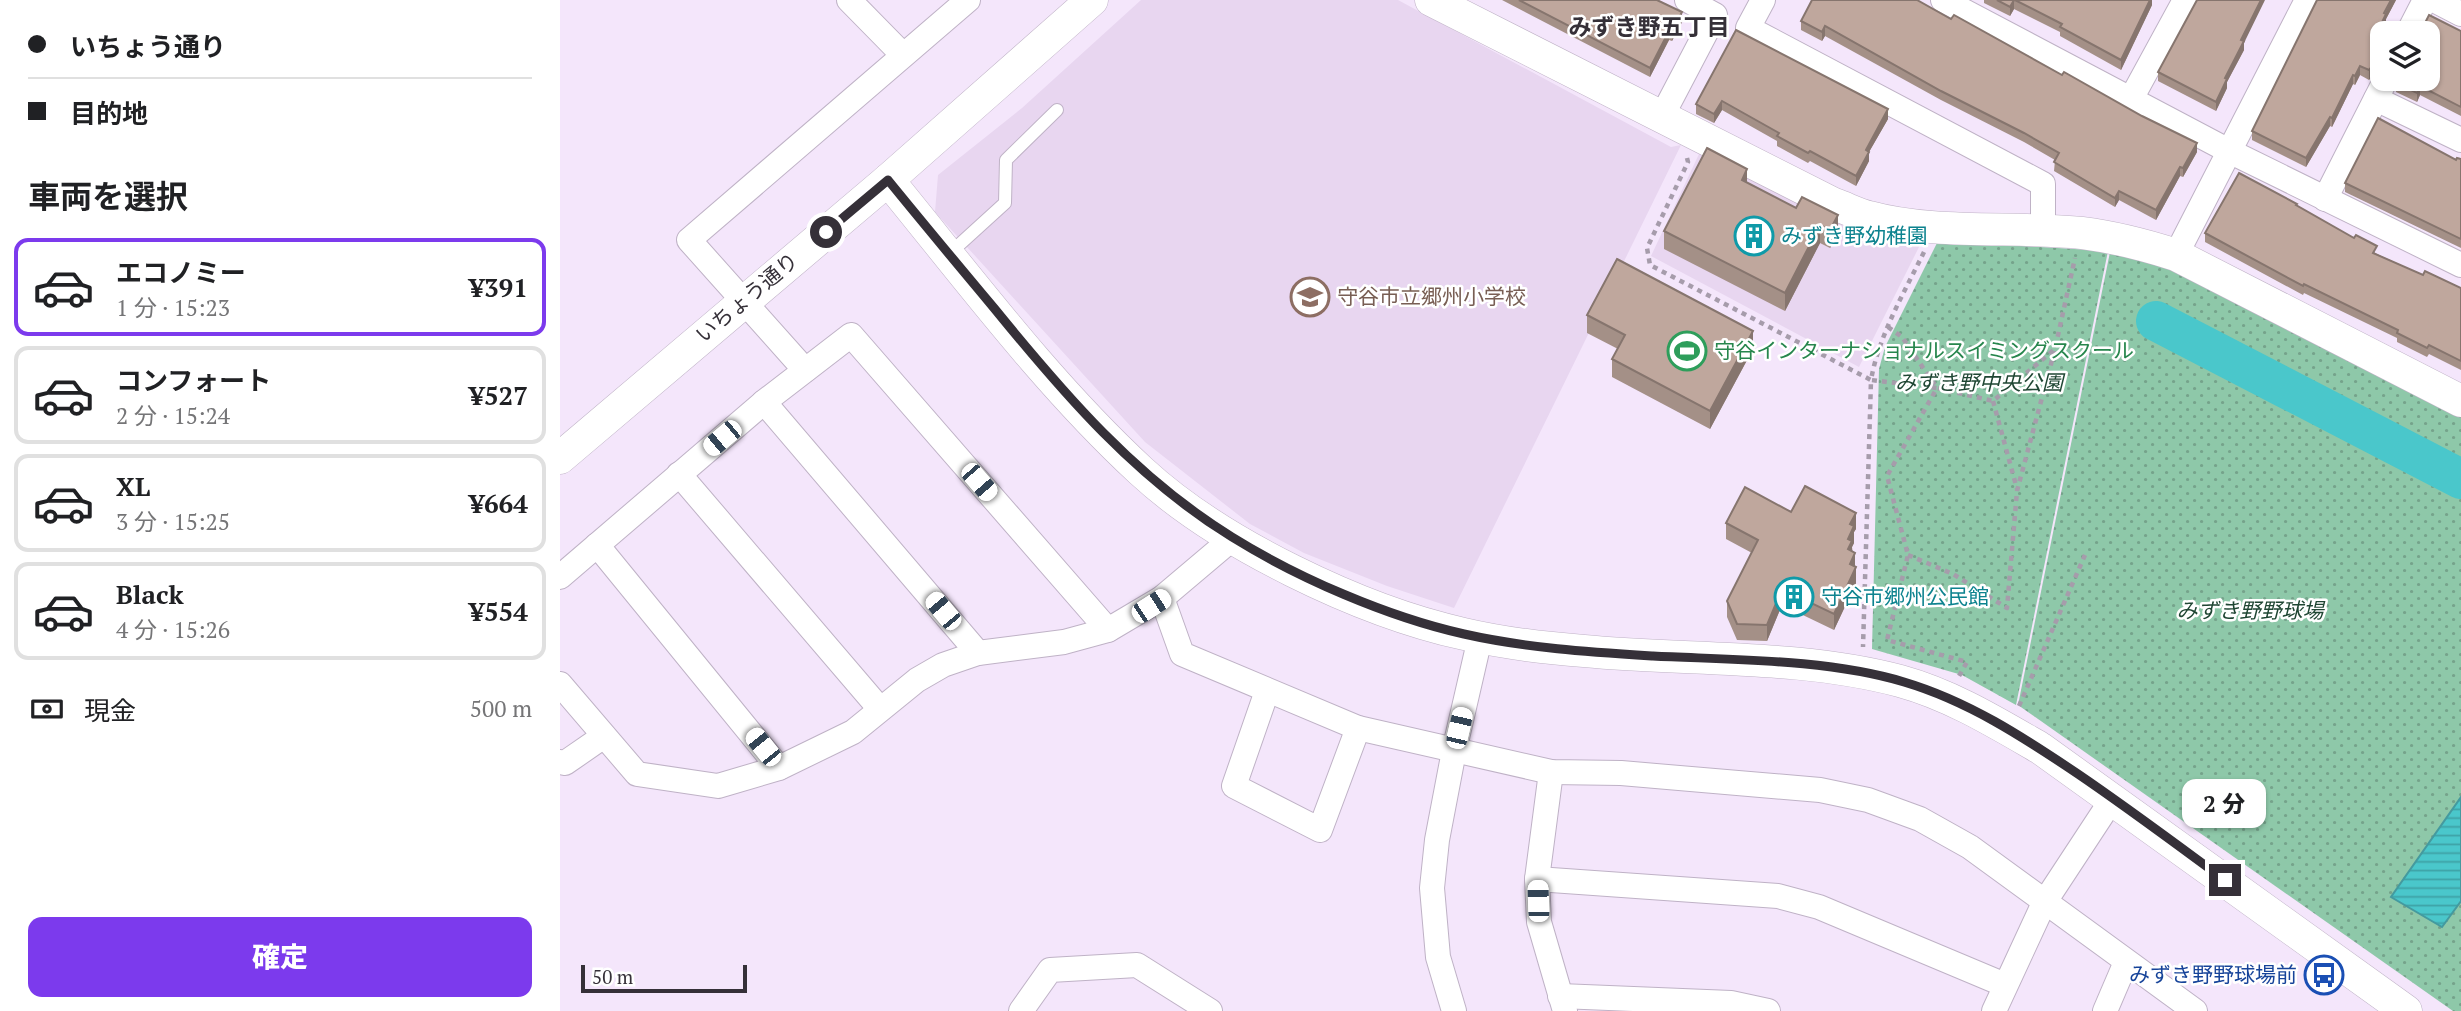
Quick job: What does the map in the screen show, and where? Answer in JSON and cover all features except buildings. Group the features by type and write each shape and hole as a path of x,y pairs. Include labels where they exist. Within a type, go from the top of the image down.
{"street":[{"path":"849,0 903,55"},
{"path":"805,370 689,240 968,0"},
{"name":"いちょう通り","path":"560,458 888,180 1092,0"},
{"path":"1431,0 1834,204 1870,217 1937,226 2080,233 2143,244 2176,255 2461,401"},
{"path":"1661,118 1715,15 1687,0"},
{"path":"1763,0 1748,28 2043,184 2043,231"},
{"path":"1943,0 2229,151 2461,265"},
{"path":"2131,99 2184,0"},
{"path":"2176,255 2307,0"},
{"path":"2414,21 2425,0"},
{"path":"2434,0 2461,14"},
{"path":"2325,199 2380,91"},
{"path":"2384,91 2461,140"},
{"path":"888,180 1041,365 1134,464 1182,504 1233,538 1325,586 1438,628 1480,638 1586,652 1796,664 1863,672 1904,682 1948,699 1982,713 2040,748 2406,1011"},
{"path":"560,577 765,402 850,335 1108,630"},
{"path":"765,402 978,653"},
{"path":"679,474 880,709"},
{"path":"560,684 637,774 718,786 779,768 853,733 917,680 943,665 978,653 1064,642 1108,630 1163,598 1233,538"},
{"path":"597,545 779,768"},
{"path":"1163,598 1182,654 1358,728 1551,772 1621,772 1806,789 1868,800 1920,819 1970,847 2194,1011"},
{"path":"1454,1011 1438,957 1432,887 1437,840 1454,751 1480,638"},
{"path":"1267,691 1234,786 1320,830 1358,728"},
{"path":"560,762 565,763 604,736"},
{"path":"1551,772 1537,879 1539,922 1563,1003 1731,1003 1768,1011"},
{"path":"1994,1011 2044,903 2113,798"},
{"path":"1537,879 1778,896 1819,907 2005,985"},
{"path":"2105,1011 2126,962"},
{"path":"1021,1011 1050,970 1137,965 1193,1007"}],"lane":[{"path":"949,254 1005,203 1006,160 1057,110"}],"path":[{"path":"1686,155 1688,162 1647,248 1650,265 1871,380 1937,388 1993,401"},
{"path":"1863,672 1871,380 1874,362 1888,327 1937,226"},
{"path":"1908,555 1953,574 2007,608 2017,491 2055,349 2080,233"},
{"path":"1888,327 1902,337 1937,388"},
{"path":"1993,401 2055,349"},
{"path":"1937,388 1887,476 1908,555 1887,640 1966,662 1948,699"},
{"path":"1993,401 2017,491"},
{"path":"2008,729 2085,555"}],"shaded area":[{"name":"守谷市立郷州小学校","path":"1141,0 1398,0 1671,147 1681,145 1454,608 1387,586 1304,553 1250,524 1145,442 935,212 938,175 1022,108"},
{"path":"1699,154 1807,207 1922,241 1859,367 1651,256"}],"green space":[{"name":"みずき野中央公園","path":"1938,241 2108,251 2016,705 1962,675 1872,649 1879,369 1885,347"},
{"name":"みずき野野球場","path":"2110,252 2157,263 2461,416 2461,1011 2453,1011 2018,705"}],"water":[{"path":"2461,797 2461,901 2442,927 2391,897"}],"waterway":[{"path":"2156,321 2461,479"}],"place":[{"name":"みずき野幼稚園","path":"1754,236"},
{"name":"守谷市立郷州小学校","path":"1310,297"},
{"name":"守谷インターナショナルスイミングスクール","path":"1687,351"},
{"name":"守谷市郷州公民館","path":"1794,597"},
{"name":"みずき野野球場前","path":"2324,975"}],"district":[{"name":"みずき野五丁目","path":"1649,27"}],"route":[{"path":"826,232 888,180 1041,365 1142,472 1182,504 1233,538 1325,586 1438,628 1480,638 1586,652 1796,664 1863,672 1904,682 1982,713 2040,748 2225,880"}]}
